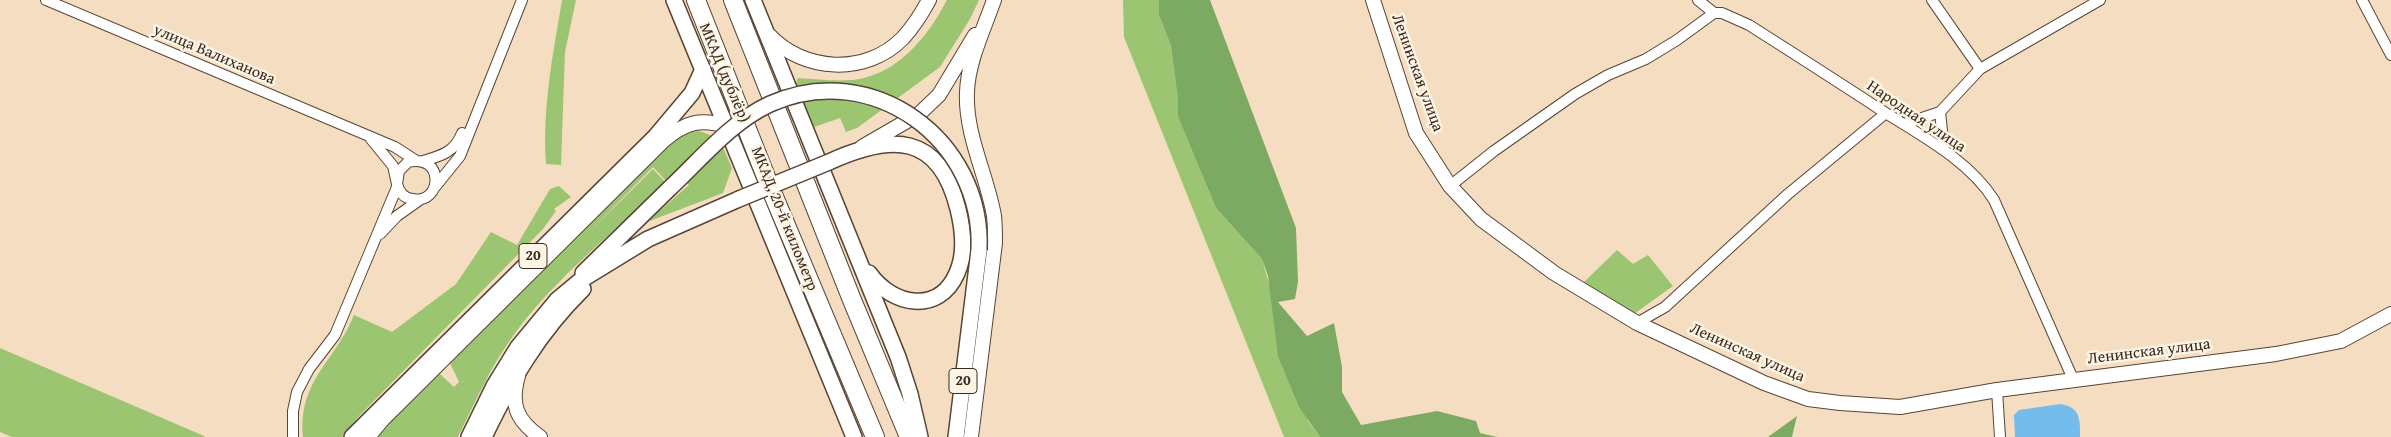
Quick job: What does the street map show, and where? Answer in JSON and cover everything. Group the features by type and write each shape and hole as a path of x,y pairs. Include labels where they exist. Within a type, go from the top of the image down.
{"highway":[{"name":"МКАД, 20-й километр","path":"696,0 776,201 875,437"},
{"name":"МКАД, 20-й километр","path":"733,0 852,300 910,437"}],"main road":[{"name":"МКАД (дублёр)","path":"674,0 728,127 854,437"},
{"path":"753,0 901,366 920,437"},
{"name":"20","path":"352,437 655,137 692,93 703,68"},
{"name":"20","path":"557,300 586,269 729,132 749,116 771,104 811,93 835,91 856,93 881,100 916,119 944,145 961,170 974,200 979,238 956,437"},
{"path":"469,437 494,386 518,347 557,300 581,280 672,227 859,148 898,144 926,154 945,174 961,221 962,256 953,281 941,293 928,299 902,300 882,289 858,257"},
{"path":"484,437 521,364 551,323 612,262"}],"street":[{"name":"улица Валиханова","path":"46,0 395,147 419,161"},
{"path":"293,437 293,411 298,392 309,369 335,334 376,239 397,185 397,177 403,166 443,155 453,149 459,142 517,0"},
{"path":"376,239 396,216 431,193 460,156 522,0"},
{"path":"764,29 780,47 797,57 814,63 837,66 861,61 884,52 902,39 922,14 929,0"},
{"path":"859,148 919,114 939,95 971,43 993,0"},
{"path":"972,437 995,243 994,216 971,129 967,110 967,91 969,72 993,0"},
{"name":"Ленинская улица","path":"1373,0 1416,133 1450,186 1481,219 1554,273 1637,323 1764,383 1808,399 1900,407 2073,379 2276,354 2341,341 2391,314"},
{"name":"Народная улица","path":"1698,0 1714,13 1722,13 1749,24 1904,124 1944,150 1984,185 1994,200 2073,379"},
{"path":"1932,0 1980,69"},
{"path":"1904,124 1940,112 1980,69 2100,0"},
{"path":"2362,0 2391,55"},
{"path":"1450,186 1494,151 1575,94 1608,75 1646,59 1714,13"},
{"path":"1940,112 1944,150"},
{"path":"1637,323 1665,307 1788,194 1886,113"},
{"path":"368,437 383,419 663,141 679,128 693,123 708,122 728,127"},
{"name":"улица Валиханова","path":"369,137 393,166 397,185"},
{"path":"419,161 432,168 435,174 435,187"},
{"path":"397,185 404,196 421,200"},
{"path":"521,364 514,402 523,422 540,437"},
{"path":"1997,390 2000,437"}],"green space":[{"path":"562,0 576,0 565,52 561,165 546,164 545,143 549,82"},
{"path":"947,0 979,0 970,19 940,67 857,128 846,132 840,118 814,127 817,141 795,86 798,78 848,80 864,78 878,73 903,58 913,48 932,25"},
{"path":"1123,0 1159,0 1159,15 1171,46 1178,100 1178,117 1216,208 1262,259 1308,421 1320,437 1284,437 1124,37"},
{"path":"1159,0 1210,0 1296,228 1298,282 1295,299 1278,302 1307,336 1334,323 1342,367 1342,392 1361,425 1437,411 1476,421 1480,433 1497,437 1320,437 1299,407 1278,356 1268,276 1262,259 1216,208 1178,117 1178,100 1171,46 1159,15"},
{"path":"699,131 713,136 721,144 732,168 723,193 647,222 689,185 677,173 667,182 653,167 587,234 653,169 666,183 546,295 513,336 497,360 458,437 372,437 432,375 440,374 454,387 459,382 448,359 670,141 683,132"},
{"path":"559,186 571,197 554,209 556,211 543,229 359,416 342,437 303,437 303,417 306,401 312,386 354,315 392,332 456,284 491,232 517,245 550,189"},
{"path":"1617,250 1633,264 1648,255 1673,286 1634,314 1584,282"},
{"path":"0,348 205,437 12,437 0,432"},
{"path":"1797,416 1792,437 1768,437"}],"water":[{"path":"2060,404 2072,408 2078,414 2080,437 2015,437 2014,415 2019,410"}]}
